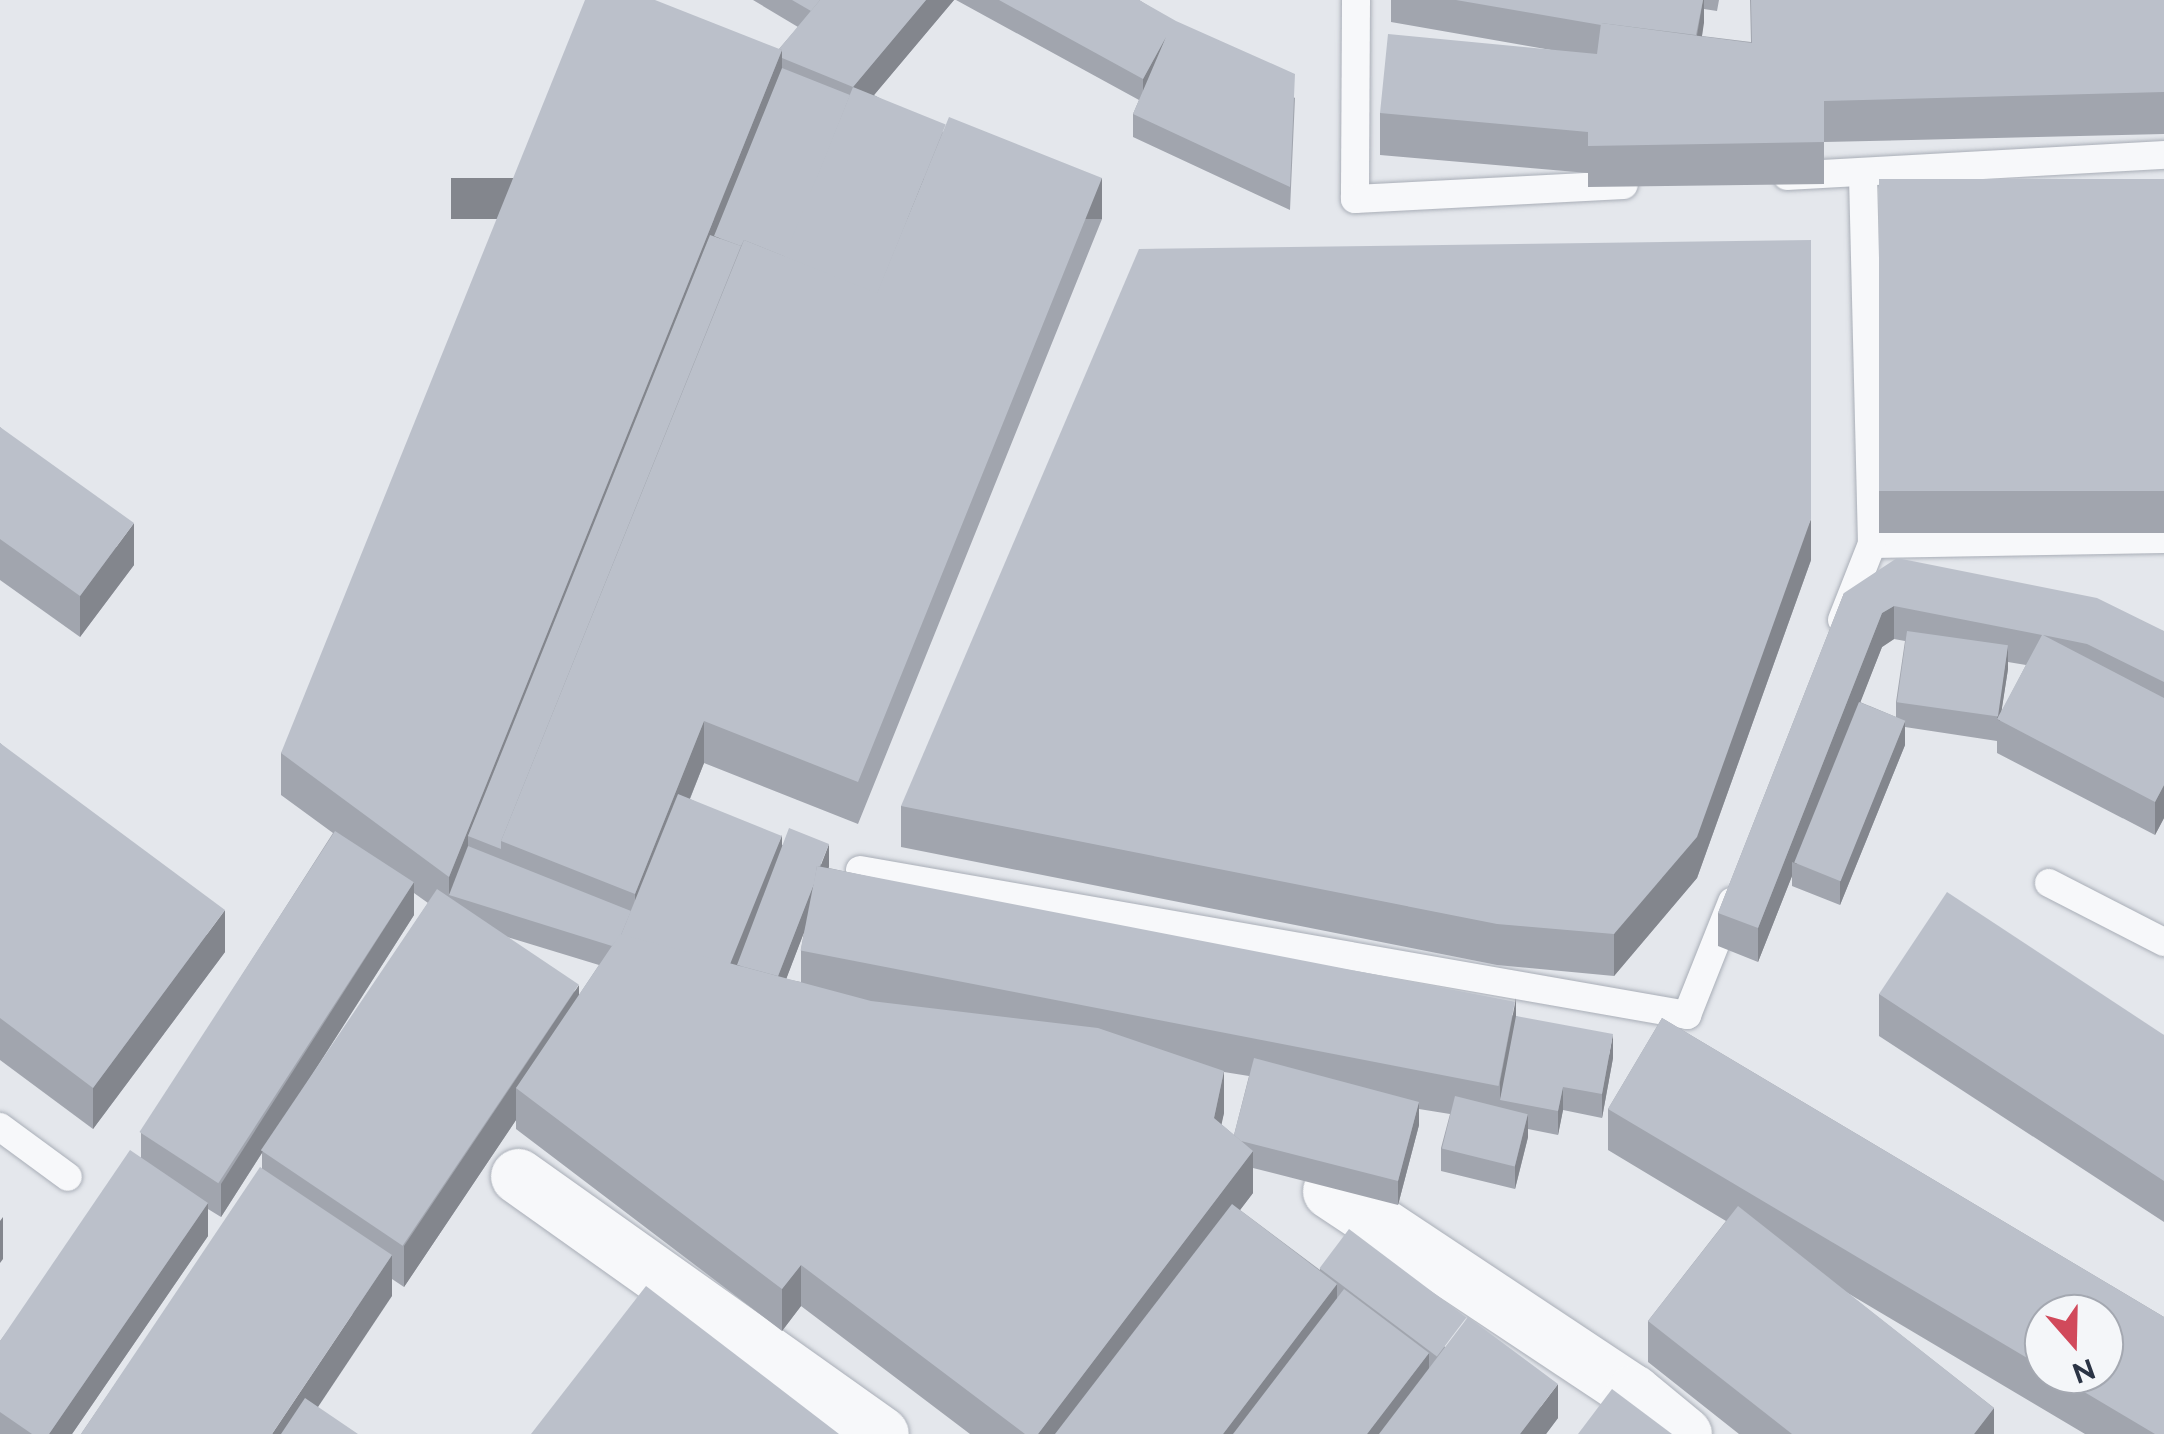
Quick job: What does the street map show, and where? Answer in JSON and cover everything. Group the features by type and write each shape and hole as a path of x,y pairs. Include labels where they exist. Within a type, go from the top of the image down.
{"street":[{"path":"518,1176 881,1434"},
{"path":"1330,1191 1633,1392 1684,1434"}],"lane":[{"path":"1356,0 1355,199 1648,184"},
{"path":"1765,177 2164,155"},
{"path":"1830,653 1872,544 1862,172"},
{"path":"1872,544 2164,539"},
{"path":"860,870 1687,1015 1744,870"},
{"path":"2049,884 2164,942"},
{"path":"0,1127 68,1177"}],"building":[{"path":"585,0 655,0 782,50 449,877 281,753"},
{"path":"792,0 820,0 811,11"},
{"path":"820,0 926,0 853,87 782,58 779,49"},
{"path":"999,0 1139,0 1176,21 1295,74 1290,187 1133,114 1166,37 1143,79"},
{"path":"1456,0 1703,0 1696,35 1601,25"},
{"path":"1751,0 2164,0 2164,92 1824,101 1824,142 1588,146 1588,132 1380,113 1388,34 1597,54 1601,23 1752,43"},
{"path":"782,68 850,95 786,257 744,240 741,246 714,236"},
{"path":"853,87 946,124 877,294 784,257"},
{"path":"949,117 1102,178 858,782 704,721 635,894 501,841 744,240 877,293"},
{"path":"1879,179 2164,179 2164,491 1879,491"},
{"path":"710,235 741,246 501,849 468,836"},
{"path":"1811,240 1811,519 1697,837 1614,934 1497,924 901,806 1139,249"},
{"path":"0,427 134,523 80,596 0,539"},
{"path":"1897,558 2097,598 2164,631 2164,682 2087,644 2043,635 2164,698 2164,785 2155,802 1997,719 2042,635 1894,606 1882,613 1758,928 1718,913 1844,593"},
{"path":"1907,631 2008,645 1998,716 1897,702"},
{"path":"1859,702 1905,721 1841,881 1794,862"},
{"path":"0,743 225,910 93,1088 0,1018"},
{"path":"678,794 782,836 725,977 621,935"},
{"path":"789,828 829,844 817,866 814,884 778,976 737,965"},
{"path":"335,831 414,882 218,1183 139,1132"},
{"path":"468,846 631,911 621,935 612,946 449,895"},
{"path":"817,866 1515,1002 1499,1086 801,950"},
{"path":"437,889 579,985 403,1246 261,1150"},
{"path":"1947,892 2164,1035 2164,1181 1879,994"},
{"path":"620,934 871,1001 1098,1028 1224,1071 1214,1118 1253,1151 1038,1434 1025,1434 801,1265 782,1289 516,1088"},
{"path":"1516,1016 1613,1034 1602,1094 1563,1087 1558,1111 1500,1100"},
{"path":"1662,1018 2164,1317 2164,1434 2155,1434 2088,1394 2124,1394 2124,1294 2024,1294 2024,1356 1608,1109"},
{"path":"1254,1058 1419,1102 1398,1181 1241,1141 1234,1135"},
{"path":"1455,1096 1528,1114 1515,1167 1442,1148"},
{"path":"130,1150 208,1203 49,1434 32,1434 0,1412 0,1341"},
{"path":"260,1167 392,1255 272,1434 81,1434"},
{"path":"1232,1204 1337,1284 1223,1434 1055,1434"},
{"path":"1738,1206 1994,1408 1974,1434 1792,1434 1648,1321"},
{"path":"1349,1229 1466,1317 1437,1357 1320,1268"},
{"path":"646,1286 839,1434 531,1434"},
{"path":"1344,1289 1429,1353 1367,1434 1233,1434"},
{"path":"1468,1317 1558,1384 1520,1434 1379,1434"},
{"path":"1612,1389 1672,1434 1578,1434"},
{"path":"305,1398 358,1434 281,1434"}]}
